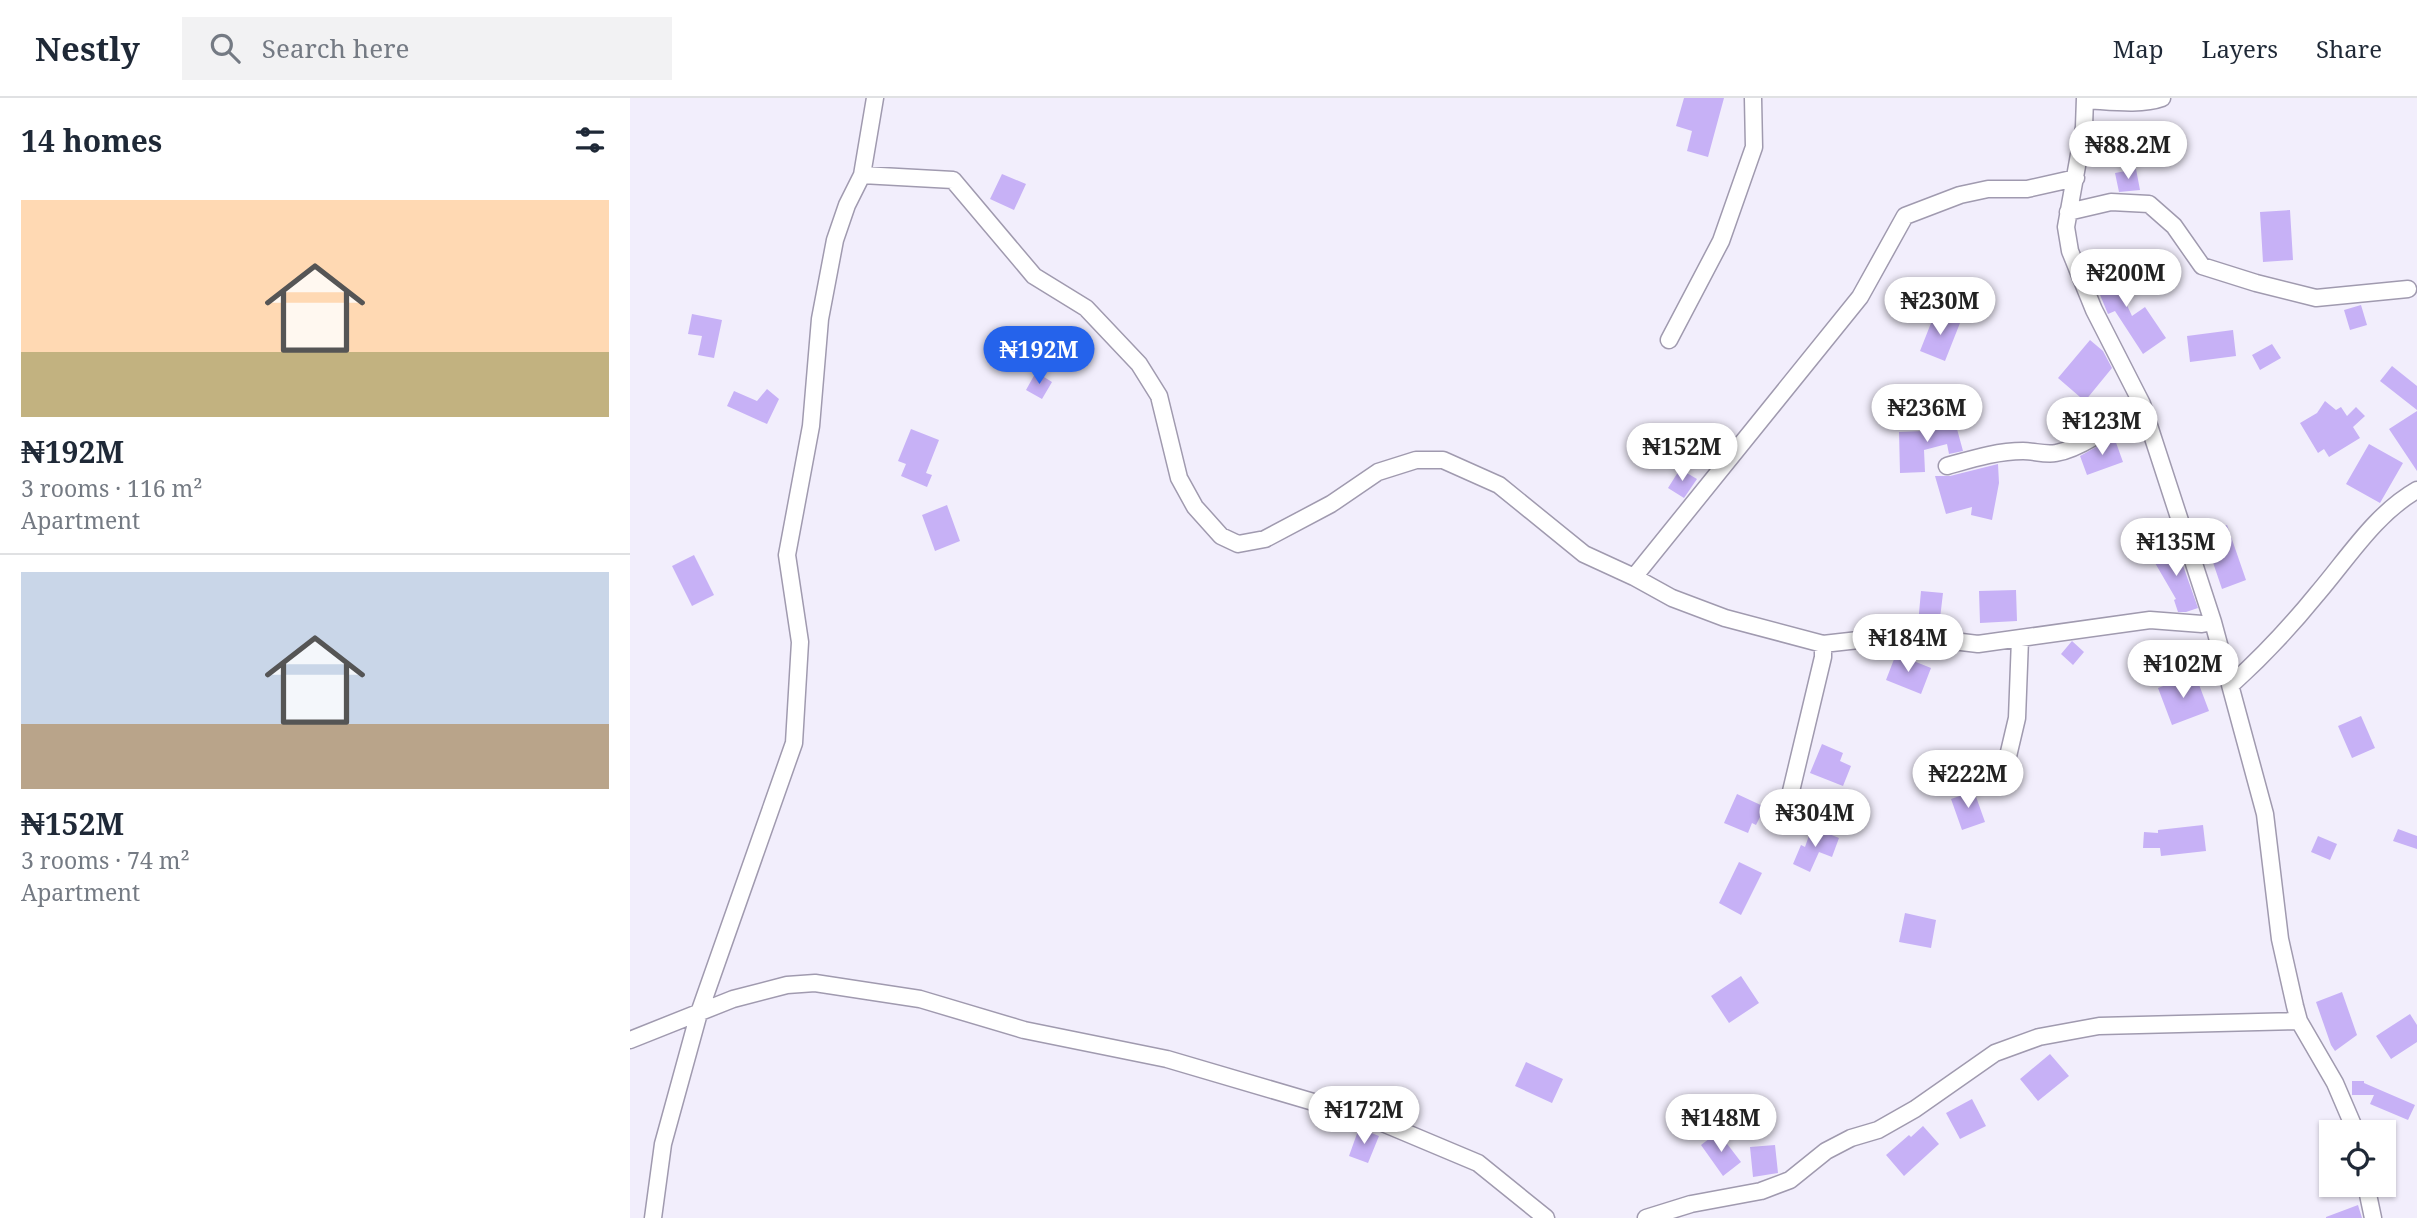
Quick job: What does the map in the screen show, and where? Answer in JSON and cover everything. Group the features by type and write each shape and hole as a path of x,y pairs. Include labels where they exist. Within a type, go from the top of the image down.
{"street":[{"path":"653,1218 663,1144 699,1013 794,743 800,642 787,555 811,426 820,318 835,240 847,205 862,175 875,98"},
{"path":"1670,340 1721,241 1754,147 1753,98"},
{"path":"2162,98 2140,103 2085,99 2084,127 2066,228 2070,251 2094,310 2142,404 2213,622 2232,684 2265,814 2280,939 2299,1021 2335,1083 2351,1120"},
{"path":"862,175 953,180 1034,276 1086,308 1139,364 1159,396 1179,478 1195,507 1221,536 1238,544 1265,539 1331,505 1378,472 1416,460 1443,460 1499,485 1584,554 1672,598 1725,618 1823,644 1903,635 1978,644 2150,620 2202,624 2213,622"},
{"path":"1634,577 1860,297 1905,216 1959,195 1988,189 2027,189 2076,178"},
{"path":"2068,212 2111,202 2150,204 2174,226 2202,266 2316,298 2409,289"},
{"path":"1947,466 1988,455 2023,451 2056,453 2074,447 2142,404"},
{"path":"2232,684 2290,626 2367,532 2406,496 2417,490"},
{"path":"2001,786 2017,718 2020,639"},
{"path":"1787,808 1823,657 1823,644"},
{"path":"630,1040 733,999 787,985 815,983 919,999 1024,1030 1167,1059 1378,1121 1478,1163 1546,1218"},
{"path":"1646,1218 1691,1204 1761,1191 1790,1180 1826,1151 1851,1138 1878,1130 1915,1109 1995,1054 2039,1037 2099,1026 2299,1021"},
{"path":"2369,1197 2373,1218"}],"building":[{"path":"1684,98 1724,98 1708,157 1687,151 1692,131 1676,126"},
{"path":"2136,169 2140,190 2119,192 2115,173"},
{"path":"1002,174 1026,184 1014,210 990,199"},
{"path":"2290,210 2293,260 2263,262 2260,212"},
{"path":"2105,258 2132,316 2145,307 2166,338 2143,354 2115,311 2108,314 2088,266"},
{"path":"2361,305 2367,325 2350,330 2344,310"},
{"path":"1935,313 1960,323 1945,361 1920,351"},
{"path":"692,314 722,320 714,358 698,355 702,336 688,334"},
{"path":"2233,330 2236,356 2190,362 2187,336"},
{"path":"2090,340 2103,351 2112,368 2085,401 2082,398 2092,426 2065,439 2053,407 2080,397 2058,378"},
{"path":"2272,344 2281,358 2260,370 2252,355"},
{"path":"2392,366 2417,386 2417,410 2380,381"},
{"path":"1036,372 1052,382 1042,399 1026,390"},
{"path":"767,389 779,399 767,424 727,406 734,391 757,401"},
{"path":"2325,401 2336,410 2341,407 2347,416 2356,407 2365,416 2353,427 2360,438 2329,457 2324,449 2318,453 2300,423 2317,413"},
{"path":"2417,411 2417,471 2389,429"},
{"path":"1954,418 1963,451 1949,454 1947,444 1924,450 1925,472 1900,473 1899,432 1924,431 1923,427"},
{"path":"911,429 939,440 926,473 932,475 927,487 901,476 906,464 898,461"},
{"path":"2114,437 2123,462 2087,475 2080,456"},
{"path":"1689,442 1717,443 1717,458 1712,463 1689,463"},
{"path":"2369,444 2403,463 2380,503 2346,484"},
{"path":"1998,464 1999,483 1992,520 1971,515 1972,507 1946,514 1935,476 1950,476"},
{"path":"1680,469 1697,479 1684,498 1668,488"},
{"path":"947,505 960,541 935,551 922,515"},
{"path":"2227,525 2246,580 2222,589 2203,533"},
{"path":"2175,543 2198,608 2186,612 2178,612 2174,600 2176,599 2151,556"},
{"path":"694,555 714,595 692,606 672,566"},
{"path":"2016,590 2017,621 1980,623 1979,591"},
{"path":"1921,591 1943,593 1939,627 1918,624"},
{"path":"2072,641 2084,652 2073,665 2061,654"},
{"path":"1896,654 1931,668 1921,694 1886,680"},
{"path":"2195,674 2209,711 2172,725 2158,688"},
{"path":"2361,716 2375,748 2352,758 2338,726"},
{"path":"1822,744 1843,753 1840,761 1851,766 1843,786 1810,773"},
{"path":"1974,791 1985,822 1962,830 1951,799"},
{"path":"1737,794 1765,807 1756,825 1752,823 1748,833 1724,823"},
{"path":"2203,825 2206,851 2161,856 2160,848 2143,848 2144,832 2158,833 2158,830"},
{"path":"1812,827 1839,838 1832,857 1819,852 1810,872 1793,864 1801,845 1805,847"},
{"path":"2398,829 2417,836 2417,849 2393,841"},
{"path":"2318,836 2337,844 2330,860 2311,852"},
{"path":"1739,862 1762,873 1741,915 1719,903"},
{"path":"1905,913 1936,920 1931,948 1899,942"},
{"path":"1741,976 1759,1003 1729,1023 1711,996"},
{"path":"2342,992 2357,1035 2335,1051 2316,1002"},
{"path":"2410,1014 2417,1025 2417,1042 2391,1059 2376,1036"},
{"path":"2050,1054 2069,1076 2038,1101 2020,1079"},
{"path":"1526,1062 1563,1079 1552,1103 1515,1086"},
{"path":"2352,1081 2364,1081 2415,1105 2408,1120 2370,1104 2374,1095 2352,1095"},
{"path":"1972,1099 1986,1126 1960,1139 1946,1113"},
{"path":"1923,1126 1939,1144 1904,1176 1886,1155"},
{"path":"1359,1128 1379,1136 1368,1163 1349,1156"},
{"path":"1718,1132 1741,1162 1723,1176 1701,1145"},
{"path":"1775,1145 1778,1173 1753,1177 1750,1147"},
{"path":"2358,1205 2362,1218 2326,1218 2326,1217"}]}
